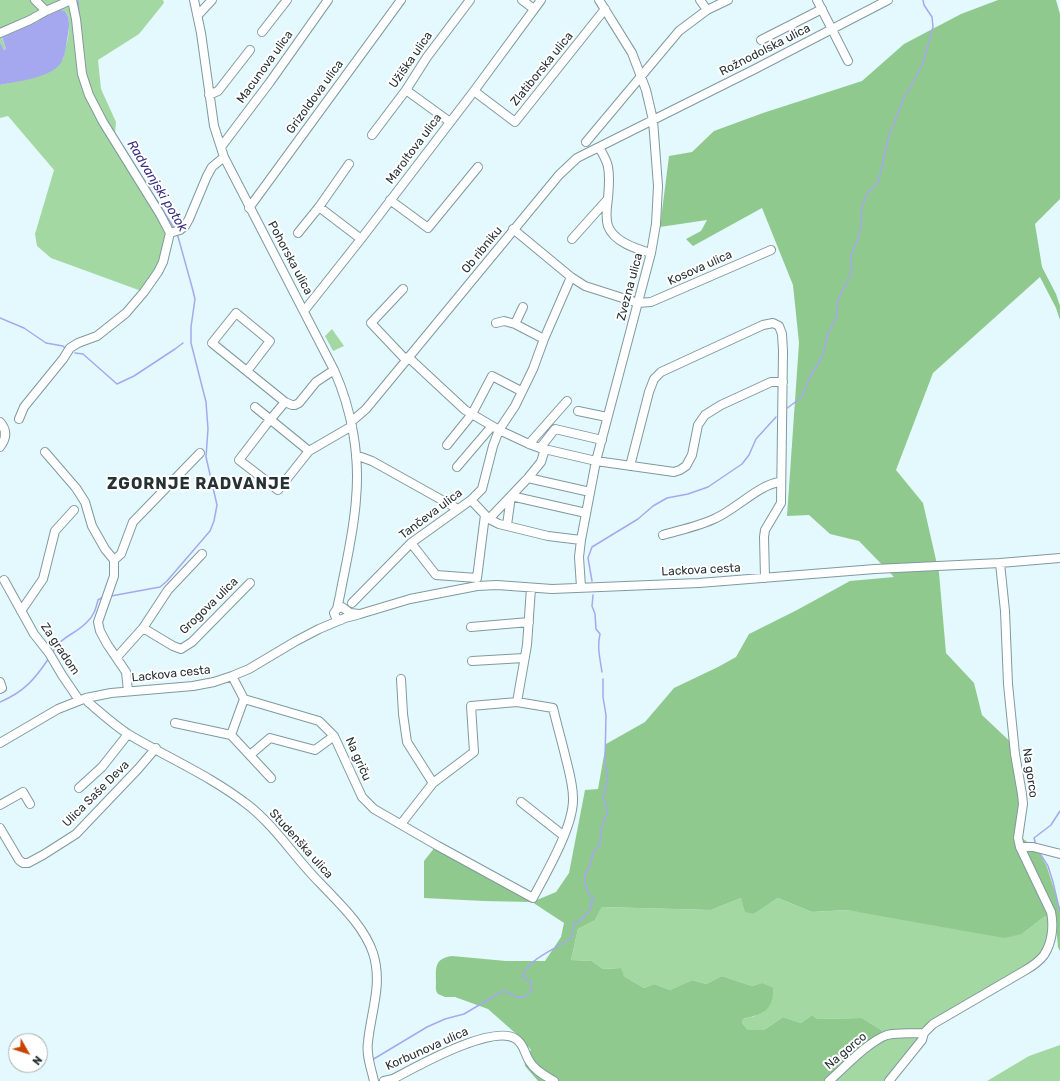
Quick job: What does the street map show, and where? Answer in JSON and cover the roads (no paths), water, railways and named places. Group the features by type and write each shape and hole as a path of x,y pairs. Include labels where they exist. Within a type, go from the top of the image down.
{"street":[{"path":"35,0 46,11"},
{"path":"0,33 72,0 76,19 82,74 89,95 116,144 174,232"},
{"name":"Pohorska ulica","path":"194,0 198,15 214,126 220,148 249,208 334,370 345,399 352,424 356,457 357,486 355,510 340,597 341,613"},
{"path":"198,15 212,0"},
{"path":"262,32 287,0"},
{"name":"Macunova ulica","path":"220,148 270,82 328,0"},
{"name":"Grizoldova ulica","path":"249,208 401,0"},
{"name":"Užiška ulica","path":"372,135 406,90 427,57 470,0"},
{"path":"522,0 534,9"},
{"name":"Maroltova ulica","path":"304,311 474,91 541,0"},
{"name":"Zvezna ulica","path":"581,588 581,540 590,492 607,417 651,254 656,224 658,186 653,120 641,74 627,43 599,0"},
{"path":"700,0 707,10"},
{"path":"586,142 641,74 679,31 707,10 728,0"},
{"path":"817,0 848,61"},
{"name":"Rožnodolska ulica","path":"653,120 888,0"},
{"name":"Zlatiborska ulica","path":"474,91 515,122 605,9"},
{"path":"761,40 822,9"},
{"path":"209,95 218,91 250,50"},
{"path":"406,90 450,122"},
{"name":"Ob ribniku","path":"352,424 440,321 567,166 577,158 653,120"},
{"path":"599,147 608,165 608,226 612,233 622,241 651,254"},
{"path":"19,419 24,407 63,359 70,348 78,343 97,336 126,313 144,292 163,262 174,232 185,226 189,219 204,182 212,167 224,157"},
{"path":"298,233 319,207 349,164"},
{"path":"390,200 428,228 478,167"},
{"path":"572,239 607,200"},
{"path":"319,207 361,239"},
{"path":"514,229 585,286 638,303"},
{"name":"Kosova ulica","path":"638,303 651,302 771,250"},
{"path":"457,467 515,406 533,369 571,276"},
{"path":"403,289 371,323 407,358 465,410 495,428 543,449 596,461 674,472 686,466 692,455 698,425 705,415 721,405 771,382 783,382"},
{"path":"515,324 523,307"},
{"path":"247,371 270,341 236,313 212,343 285,402 292,406 300,403 316,382 334,370"},
{"path":"496,323 504,321 515,324 544,339"},
{"path":"630,466 649,392 654,379 661,372 723,342 763,325 773,323 779,326 782,334 783,382 780,482 781,503 765,530 765,578"},
{"path":"447,445 472,414 492,376 521,391"},
{"path":"285,402 239,460 278,490 309,451 352,424"},
{"path":"529,444 567,402"},
{"path":"255,407 309,451"},
{"path":"578,411 607,417"},
{"path":"0,422 5,428 5,436 0,447"},
{"name":"Tančeva ulica","path":"352,603 411,542 471,500 482,489 493,446 495,428"},
{"path":"411,542 436,575 477,578 487,517 511,496 541,462 543,449 556,429 602,440"},
{"path":"45,452 76,488 85,502 92,526 114,560 114,576 98,618 98,626 107,644 126,672 128,691"},
{"path":"114,560 121,554 133,522 200,453"},
{"path":"356,457 361,457 372,461 458,509"},
{"path":"528,478 590,492"},
{"path":"663,535 715,518 735,507 767,485 780,482"},
{"path":"511,496 586,513"},
{"path":"507,525 511,496"},
{"path":"471,500 487,517 499,524 548,536 581,540"},
{"path":"21,611 43,579 51,542 55,531 74,510"},
{"path":"117,657 142,628 168,590 202,554"},
{"name":"Lackova cesta","path":"0,742 51,713 82,699 110,693 193,686 214,682 232,676 249,669 341,613 358,614 410,599 470,588 498,585 552,589 699,583 876,569 1000,563 1060,558"},
{"name":"Na gorco","path":"889,1081 922,1040 924,1033 933,1024 1024,971 1038,961 1044,954 1053,930 1053,921 1048,904 1020,847 1018,838 1022,794 1015,754 1009,699 1005,612 1000,563"},
{"name":"Za gradom","path":"4,580 34,634 82,699"},
{"name":"Grogova ulica","path":"142,628 173,646 181,648 192,642 250,583"},
{"path":"517,702 524,658 531,588"},
{"path":"471,627 528,622"},
{"path":"472,661 524,658"},
{"path":"231,735 244,699 232,676"},
{"path":"401,679 403,714 407,742 433,783"},
{"path":"0,682 2,688 0,689"},
{"name":"Studenška ulica","path":"82,699 88,702 128,734 212,780 252,809 276,833 319,883 337,900 360,930 373,952 378,977 375,1004 368,1041 369,1062 374,1081"},
{"name":"Na griču","path":"244,699 319,721 334,736 362,797 374,809 533,898 564,836 572,810 573,798 570,777 553,708 517,702 471,706 474,752 433,783 401,824"},
{"path":"175,723 231,735 271,778"},
{"path":"79,788 102,767 128,734"},
{"path":"250,756 270,738 315,750 334,736"},
{"name":"Ulica Saše Deva","path":"0,828 19,860 23,863 28,863 43,856 76,834 156,748"},
{"path":"0,805 22,792 30,804"},
{"path":"521,802 564,836"},
{"path":"1020,847 1033,847 1060,854"},
{"name":"Na gorco","path":"829,1081 866,1048 880,1039 888,1035 924,1033"},
{"name":"Korbunova ulica","path":"384,1081 393,1079 454,1049 490,1036 500,1035 511,1036 520,1042 532,1065 554,1081"}],"water":[{"path":"60,10 65,11 67,14 69,25 65,54 62,61 57,67 43,75 0,85 0,42 4,50 6,49 2,37"}],"waterway":[{"path":"786,409 802,397 810,377 822,357 828,334 837,316 838,299 852,272 851,256 860,233 862,206 868,192 878,183 889,135 904,98 922,66 933,27 932,17 924,5 923,0"},
{"name":"Radvanjski potok","path":"78,1 79,15"},
{"name":"Radvanjski potok","path":"124,148 174,228"},
{"name":"Radvanjski potok","path":"111,596 160,587 167,581 210,531 214,521 217,505 206,457 208,429 206,402 191,343 191,327 195,299 177,233"},
{"path":"0,318 24,328 46,343 63,346 66,349"},
{"path":"75,353 83,354 117,384 134,376 183,343"},
{"path":"592,581 588,558 592,547 638,519 653,506 667,498 688,494 708,487 742,464 749,455 756,439 776,417"},
{"path":"593,595 592,606 595,614 596,629 600,634 599,648 602,672"},
{"name":"Radvanjski potok","path":"52,653 60,642 89,620 94,612 98,600 103,597"},
{"name":"Radvanjski potok","path":"0,702 16,694 28,684 49,658"},
{"path":"372,1060 427,1027 445,1019 464,1014 503,991 515,996 525,997 532,989 531,982 522,977 525,970 536,959 572,937 573,923 581,920 592,907 590,902 594,900 588,892 585,884 585,874 590,866 593,853 601,842 600,837 602,826 608,811 603,797 608,779 605,761 606,715 603,697 603,679"},
{"path":"1036,845 1034,838 1051,825 1060,811"},
{"path":"1039,852 1048,866 1060,912"}],"district":[{"name":"ZGORNJE RADVANJE","path":"199,484"}]}
